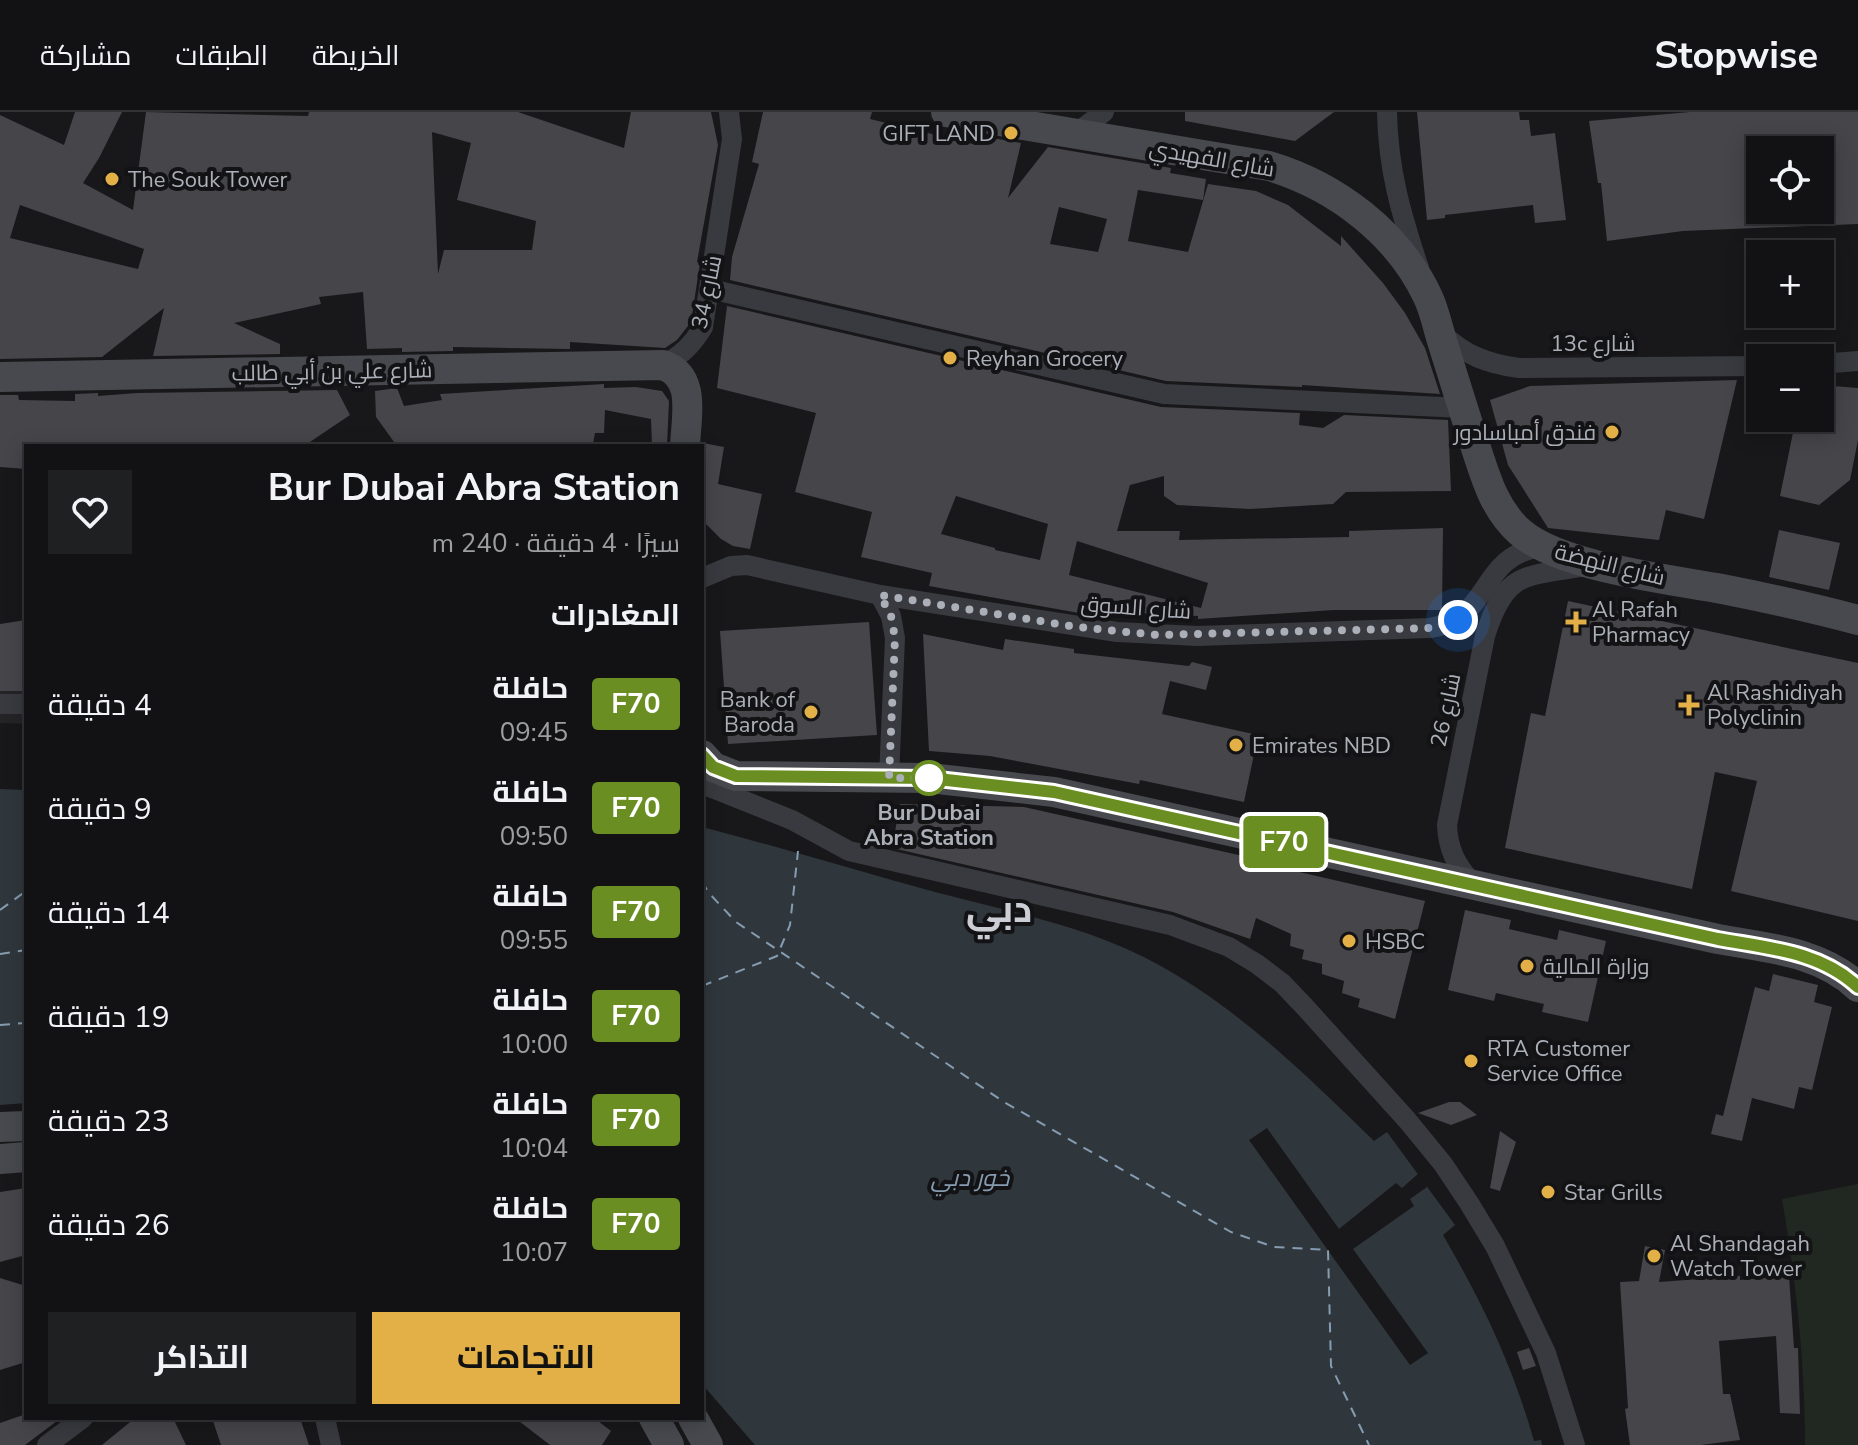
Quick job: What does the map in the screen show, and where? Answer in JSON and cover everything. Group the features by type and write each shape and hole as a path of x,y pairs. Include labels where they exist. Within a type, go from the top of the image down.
{"street":[{"name":"شارع 34","path":"663,365 680,356 703,327 732,139 729,112"},
{"name":"شارع الفهيدي","path":"946,112 1269,166 1298,175 1351,206 1374,226 1404,260 1429,298"},
{"path":"1067,133 1083,128 1104,112"},
{"name":"شارع النهضة","path":"1387,112 1388,143 1397,201 1494,500 1520,532 1541,547 1595,564 1858,620"},
{"path":"710,289 1164,394 1463,408"},
{"name":"13c شارع","path":"1438,329 1466,353 1501,366 1746,366"},
{"path":"1834,363 1858,361"},
{"path":"663,365 679,373 687,388 685,444"},
{"name":"شارع علي بن أبي طالب","path":"0,377 663,365"},
{"name":"شارع السوق","path":"704,577 715,571 747,565 880,595 1085,628 1157,635 1430,628 1458,620 1470,611 1506,559 1529,548 1541,547"},
{"name":"شارع 26","path":"1473,883 1456,863 1447,825 1492,614 1497,602 1514,582 1595,564"},
{"path":"880,595 891,616 895,638 889,778"},
{"path":"0,704 24,704"},
{"path":"704,757 724,773 750,777 980,782 1054,792 1818,959 1858,987"},
{"path":"704,785 792,820 849,851 1170,925 1215,941 1257,964 1282,983 1407,1120 1443,1164 1469,1203 1495,1246 1546,1353 1575,1445"},
{"path":"0,1127 24,1126"},
{"path":"0,1159 24,1157"},
{"path":"47,1445 80,1420"},
{"path":"325,1420 331,1445"},
{"path":"655,1420 669,1445"},
{"path":"694,1420 708,1445"}],"shaded area":[{"path":"24,671 24,724 0,723 0,672"},
{"path":"1858,1184 1858,1445 1805,1445 1799,1322 1782,1199"}],"water":[{"path":"0,789 24,790 24,1103 0,1105"},
{"name":"خور دبي","path":"704,828 1078,930 1159,965 1218,1003 1272,1046 1374,1141 1387,1132 1455,1225 1443,1235 1495,1335 1534,1441 1541,1440 1542,1445 755,1445 704,1386"}],"pier":[{"path":"1267,1128 1339,1229 1396,1183 1402,1188 1419,1173 1423,1179 1427,1187 1410,1199 1414,1206 1353,1249 1428,1353 1410,1365 1249,1140"}],"building":[{"path":"75,112 122,112 83,183 133,210 146,112 308,116 309,112 518,112 624,148 631,112 711,112 718,145 697,262 700,263 691,322 677,340 665,348 570,342 570,349 453,347 453,351 402,352 402,348 367,349 363,292 319,297 321,304 234,323 280,344 280,354 153,356 164,308 102,357 0,359 0,115 64,145","holes":["432,132 471,143 457,200 536,221 532,250 444,250 438,274","20,205 144,249 138,269 10,238"]},
{"path":"763,112 872,112 870,119 973,144 975,135 1021,143 1008,198 1048,147 1171,168 1170,173 1206,179 1203,200 1138,190 1128,241 1188,252 1208,184 1256,191 1288,205 1341,246 1341,236 1405,313 1425,348 1440,394 1302,385 1166,381 730,280 732,257 759,164 752,162","holes":["1059,207 1107,219 1098,252 1050,244"]},
{"path":"1185,112 1334,112 1295,141 1185,121"},
{"path":"1417,112 1519,112 1520,120 1529,120 1531,136 1555,133 1566,220 1535,223 1533,205 1445,215 1445,218 1427,220"},
{"path":"1690,112 1858,112 1858,224 1683,231 1607,241 1601,183 1598,183 1589,121"},
{"path":"727,306 1161,407 1300,413 1299,425 1323,428 1344,415 1448,420 1451,491 1346,492 1333,504 1250,509 1177,505 1164,496 1164,476 1130,485 1117,531 1180,531 1179,540 1349,537 1349,531 1443,528 1442,610 1334,610 1198,619 1198,616 1079,610 1079,613 929,586 932,573 861,557 872,512 795,492 816,413 717,388","holes":["956,496 1048,524 1040,560 941,534","1077,541 1208,583 1201,608 1069,575"]},
{"name":"فندق أمباسادور","path":"1737,380 1704,519 1666,510 1659,540 1548,528 1508,465 1490,400 1530,386"},
{"path":"604,384 604,388 636,387 662,391 669,401 667,444 652,444 651,419 605,410 604,433 595,433 593,444 396,444 376,417 375,391 397,388 404,406 442,400 440,394"},
{"path":"1834,386 1858,388 1858,440 1850,480 1819,505 1780,496 1793,432 1834,432"},
{"path":"337,390 350,415 307,444 28,442 24,444 24,469 0,467 0,395 18,395 19,400 75,401 75,394"},
{"path":"703,444 724,447 718,484 762,494 750,549 733,546 721,539 704,522"},
{"path":"1779,530 1840,543 1829,590 1769,577"},
{"path":"1568,601 1858,663 1858,921 1731,891 1757,781 1715,772 1692,889 1505,848 1531,713 1545,716"},
{"path":"24,620 24,691 0,691 0,624"},
{"path":"869,622 877,735 728,744 720,631"},
{"path":"923,634 1003,650 1005,639 1074,649 1074,653 1189,666 1192,662 1212,667 1206,690 1170,681 1162,714 1258,735 1244,802 1140,780 1139,784 990,756 929,751"},
{"path":"900,804 1024,807 1270,862 1269,865 1425,901 1395,1019 1358,1007 1360,999 1342,993 1344,981 1322,974 1322,964 1302,959 1304,950 1290,946 1291,934 1256,918 1250,939 1173,912 892,848"},
{"name":"وزارة المالية","path":"1465,910 1511,920 1509,929 1557,940 1559,930 1606,941 1588,1022 1542,1012 1544,1004 1496,993 1494,1001 1448,990"},
{"path":"1773,974 1818,985 1814,1002 1832,1007 1812,1090 1799,1087 1794,1109 1752,1098 1742,1141 1711,1134 1716,1114 1723,1116 1755,987 1769,991"},
{"path":"1449,1102 1460,1102 1477,1115 1451,1125 1418,1113"},
{"path":"1500,1131 1516,1142 1500,1191 1490,1188"},
{"path":"24,1188 24,1256 0,1262 0,1192"},
{"path":"1645,1246 1665,1250 1659,1282 1789,1276 1794,1348 1798,1348 1800,1414 1780,1413 1776,1336 1719,1341 1723,1394 1730,1394 1740,1440 1701,1445 1630,1445 1625,1409 1628,1408 1620,1282 1639,1281"},
{"path":"0,1278 24,1285 24,1363 0,1370"},
{"path":"1529,1348 1536,1366 1523,1370 1517,1352"},
{"path":"24,1415 24,1420 58,1420 25,1445 0,1445 0,1423"},
{"path":"133,1420 174,1420 186,1445 102,1445"},
{"path":"213,1420 301,1420 309,1445 221,1445"},
{"path":"518,1420 597,1420 611,1431 602,1445 550,1445"}],"ferry route":[{"path":"704,985 777,956 790,925 798,851"},
{"path":"704,885 736,922 1004,1102 1231,1232 1274,1247 1328,1250 1331,1366 1369,1445"},
{"path":"0,910 24,892"},
{"path":"0,954 24,950"},
{"path":"0,1025 24,1023"}],"bus line":[{"name":"F70","path":"704,758 713,767 736,776 929,778 1054,792 1818,959 1858,987"}],"place":[{"name":"GIFT LAND","path":"1011,133"},
{"name":"The Souk Tower","path":"112,179"},
{"name":"Reyhan Grocery","path":"950,358"},
{"name":"فندق أمباسادور","path":"1612,432"},
{"name":"Al Rafah Pharmacy","path":"1576,622"},
{"name":"Al Rashidiyah Polyclinin","path":"1689,705"},
{"name":"Bank of Baroda","path":"811,712"},
{"name":"Emirates NBD","path":"1236,745"},
{"name":"Bur Dubai Abra Station","path":"929,778"},
{"name":"HSBC","path":"1349,941"},
{"name":"وزارة المالية","path":"1527,966"},
{"name":"RTA Customer Service Office","path":"1471,1061"},
{"name":"Star Grills","path":"1548,1192"},
{"name":"Al Shandagah Watch Tower","path":"1654,1256"}],"district":[{"name":"دبي","path":"999,909"}],"route":[{"path":"929,778 889,778 895,638 891,616 880,595 1077,627 1157,635 1430,628 1458,620"}]}
